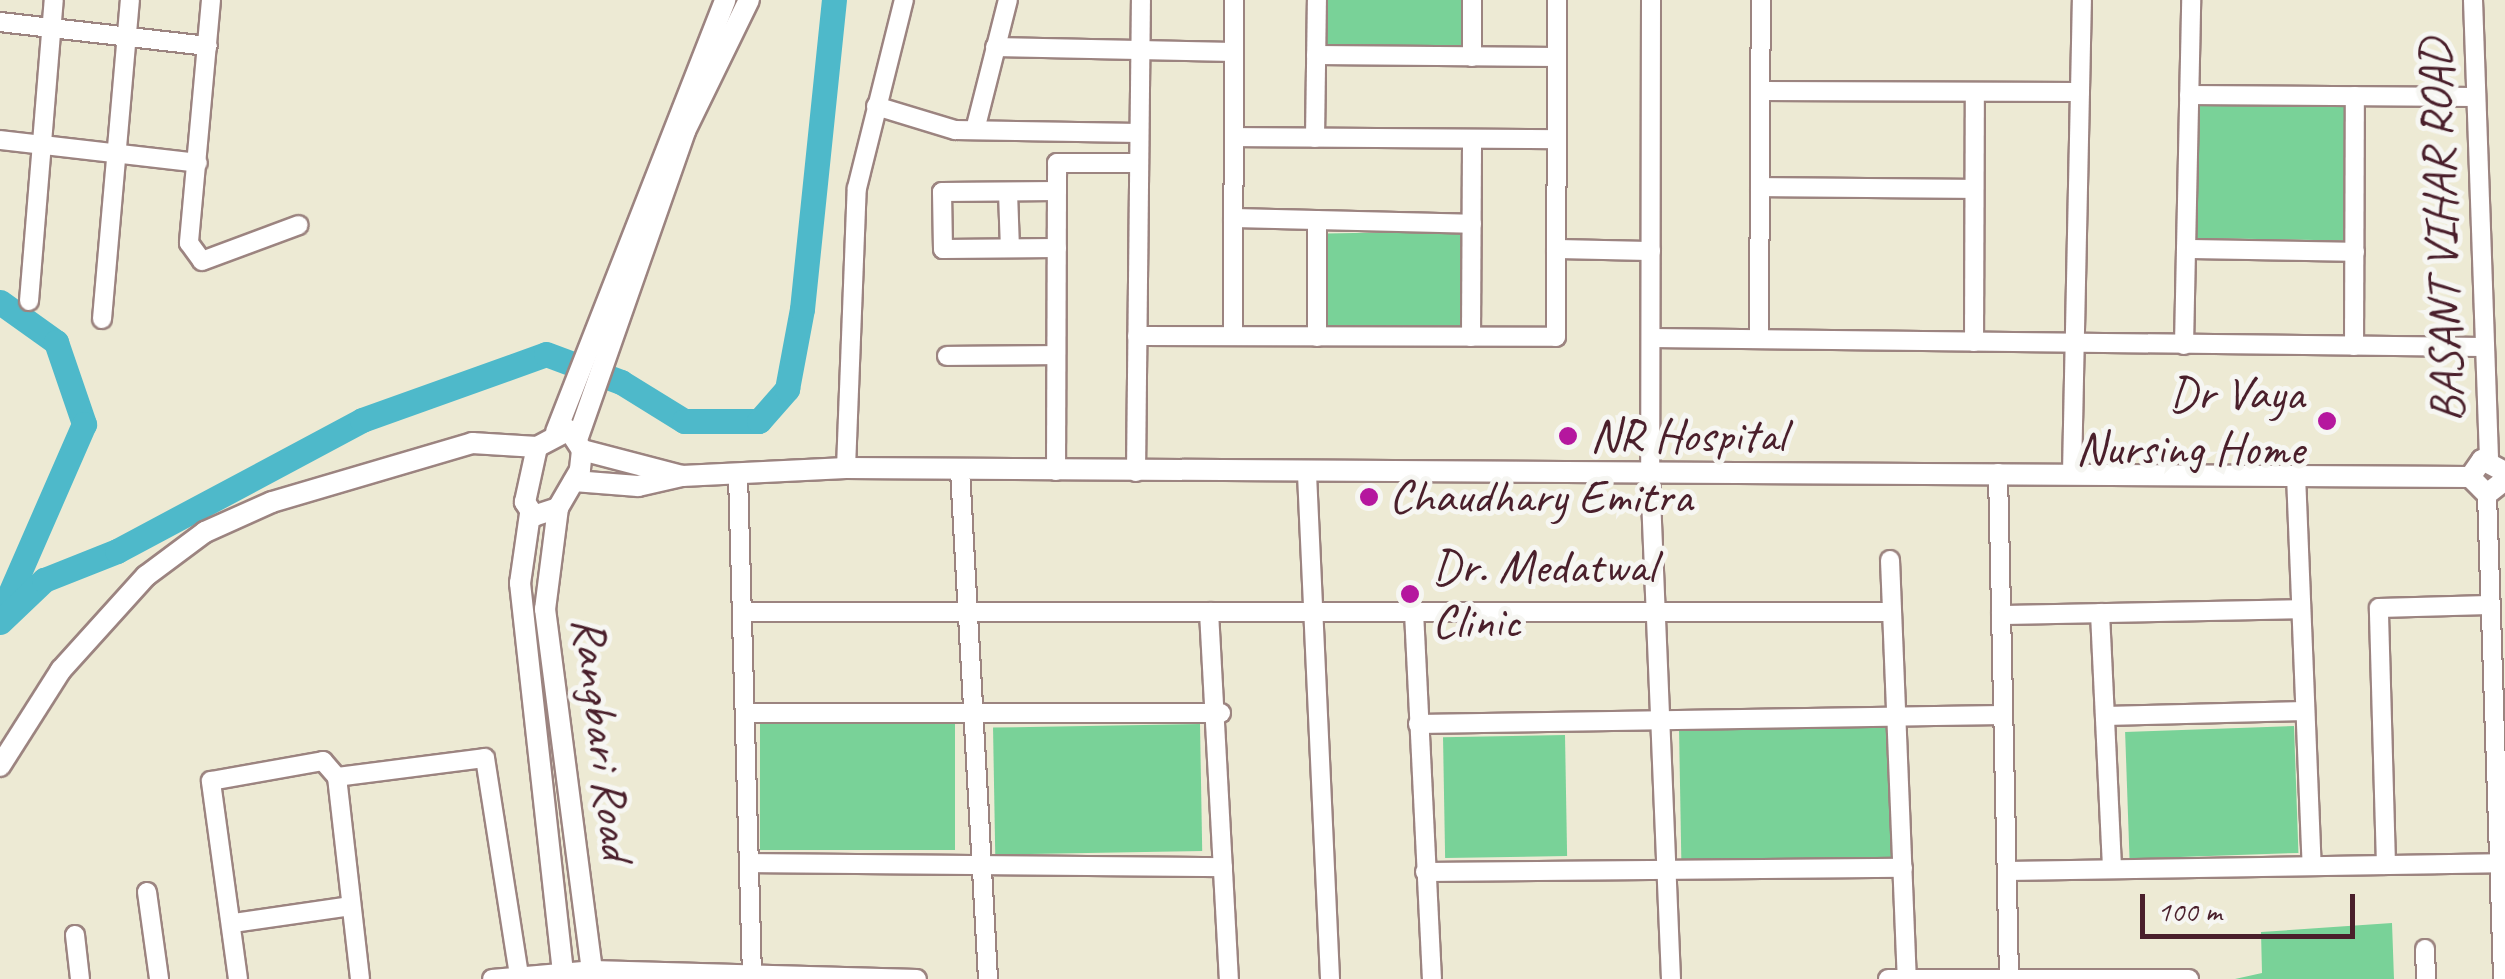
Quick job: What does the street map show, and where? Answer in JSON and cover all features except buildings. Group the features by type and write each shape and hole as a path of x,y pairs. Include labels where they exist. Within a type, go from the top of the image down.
{"street":[{"path":"29,301 45,145 54,0"},
{"path":"102,319 120,154 130,0"},
{"path":"211,0 189,243 202,261 299,225"},
{"path":"530,514 558,508 574,482 605,332 725,0"},
{"path":"846,468 850,250 876,106 904,0"},
{"path":"974,130 1008,0"},
{"path":"1136,472 1142,0"},
{"path":"1234,0 1234,336"},
{"path":"1315,138 1317,0"},
{"path":"1472,0 1472,56"},
{"path":"1138,336 1556,337 1557,0"},
{"path":"1651,0 1650,474 1671,979"},
{"path":"1759,339 1762,0"},
{"path":"2072,474 2082,0"},
{"path":"2184,344 2191,0"},
{"name":"BASANT VIHAR ROAD","path":"2472,0 2484,347 2497,466"},
{"path":"0,766 61,670 146,576 205,532 272,502 472,443 537,447 556,432 565,404 605,332 685,132 748,1"},
{"path":"0,22 208,46"},
{"path":"995,47 1234,52"},
{"path":"1316,56 1557,57"},
{"path":"1761,91 2080,92"},
{"path":"1974,342 1975,92"},
{"path":"2189,94 2476,97"},
{"path":"2354,346 2356,96"},
{"path":"876,106 974,130 1140,134"},
{"path":"1234,138 1556,140"},
{"path":"1471,337 1472,139"},
{"path":"0,140 198,163"},
{"path":"1056,471 1057,163 1139,163"},
{"path":"1760,188 1974,189"},
{"path":"1057,191 942,192 943,248 1057,248"},
{"path":"1008,192 1010,248"},
{"path":"1234,218 1472,224"},
{"path":"1317,336 1318,220"},
{"path":"1556,249 1651,251"},
{"path":"2186,249 2355,252"},
{"path":"1650,338 2484,347"},
{"path":"947,356 1056,356"},
{"path":"556,432 580,444 682,476"},
{"name":"Rangbari Road","path":"537,447 520,583 564,975"},
{"path":"574,482 638,486 682,476 846,468 1308,474 2470,477 2497,466"},
{"path":"960,470 988,979"},
{"path":"1998,473 2009,977"},
{"path":"1308,474 1330,979"},
{"path":"2296,475 2312,866"},
{"path":"738,476 752,974"},
{"path":"2470,477 2487,494 2490,605 2498,662 2498,863 2503,979"},
{"path":"2487,494 2505,480"},
{"name":"Rangbari Road","path":"558,508 544,609 593,974"},
{"path":"1890,560 1907,979"},
{"path":"2386,865 2379,608 2490,605"},
{"path":"2001,615 2301,609"},
{"path":"743,612 1892,612"},
{"path":"1209,612 1221,713 1229,979"},
{"path":"1414,612 1432,979"},
{"path":"2100,613 2112,870"},
{"path":"2105,716 2306,711"},
{"path":"745,713 1221,713"},
{"path":"1418,724 2003,716"},
{"path":"337,778 486,758 519,976"},
{"path":"238,979 211,781 324,761 337,778 360,979"},
{"path":"2007,871 2498,863"},
{"path":"750,864 1223,867"},
{"path":"1425,872 1902,868"},
{"path":"147,892 158,979"},
{"path":"233,923 351,906"},
{"path":"74,935 80,979"},
{"path":"2425,949 2426,979"},
{"path":"492,979 593,974 916,979"},
{"path":"1888,979 2190,979"}],"green space":[{"path":"1327,0 1466,0 1466,50 1327,50"},
{"path":"2198,104 2347,107 2345,241 2196,238"},
{"path":"1465,231 1467,330 1328,332 1326,233"},
{"path":"760,723 955,723 955,850 760,850"},
{"path":"1200,724 1202,851 995,855 993,728"},
{"path":"1889,725 1891,857 1681,861 1679,729"},
{"path":"2294,726 2298,853 2130,859 2125,732"},
{"path":"1565,735 1567,856 1445,858 1443,737"},
{"path":"2392,923 2394,979 2235,979 2262,973 2261,932"}],"waterway":[{"path":"0,622 44,580 117,551 362,420 546,354 621,382 684,421 759,421 787,389 802,309 834,0"},
{"path":"0,302 56,342 84,424 0,616"}],"place":[{"name":"Dr Vaya Nursing Home","path":"2327,421"},
{"name":"NR Hospital","path":"1568,436"},
{"name":"Chaudhary Emitra","path":"1369,497"},
{"name":"Dr. Medatwal Clinic","path":"1410,594"}]}
